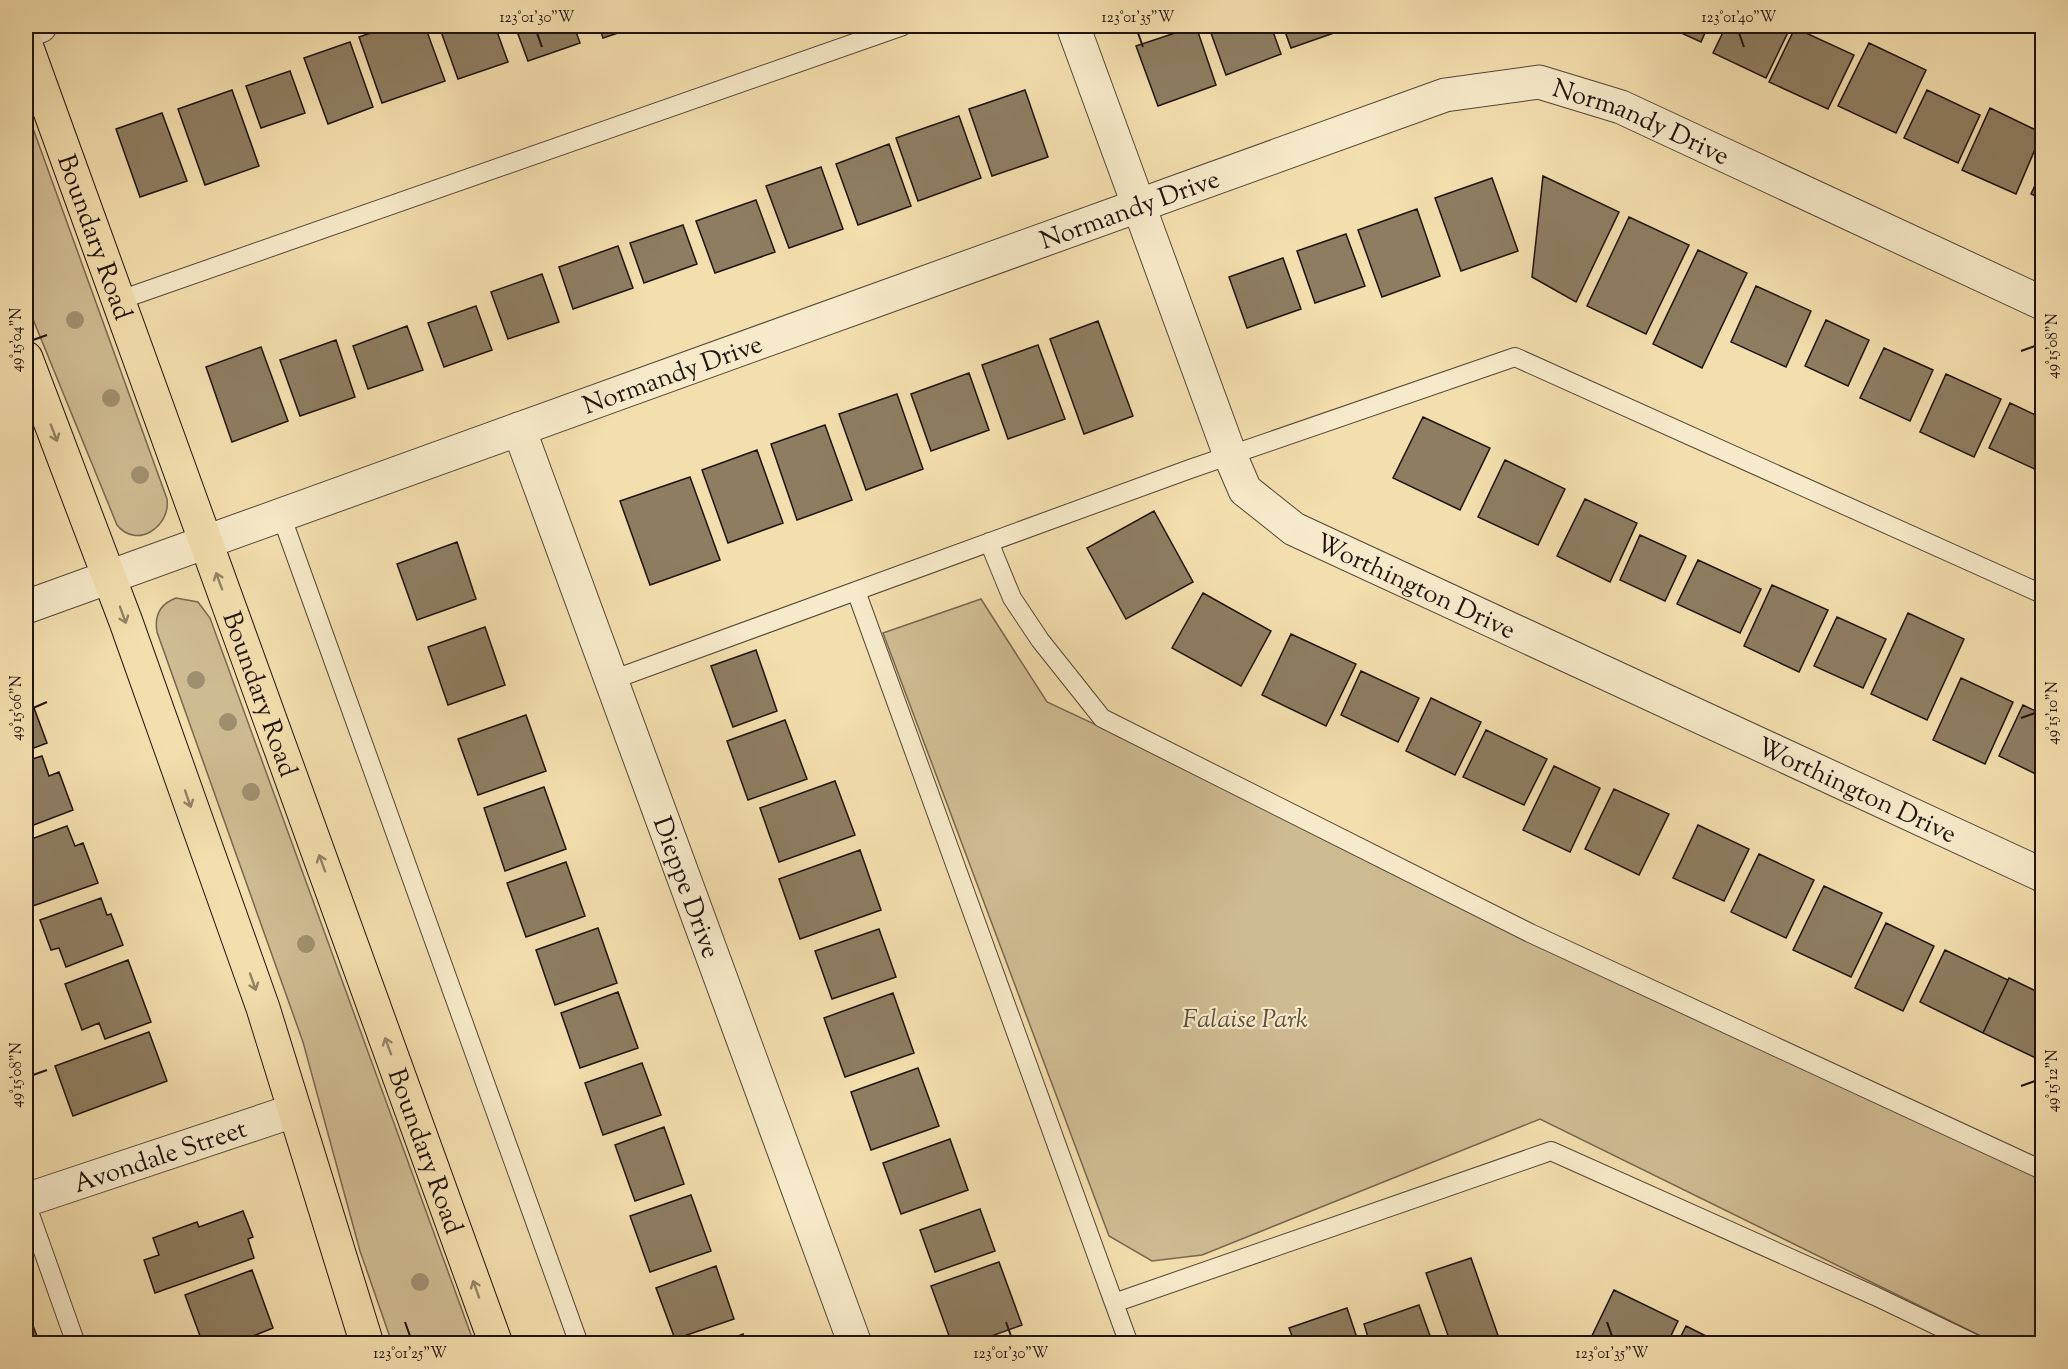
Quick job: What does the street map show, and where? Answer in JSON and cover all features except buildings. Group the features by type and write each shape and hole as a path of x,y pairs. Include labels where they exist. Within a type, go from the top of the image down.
{"main road":[{"name":"Boundary Road","path":"26,45 496,1344"},
{"path":"26,358 109,577 262,1008 367,1344"}],"street":[{"path":"26,30 40,26"},
{"name":"Worthington Drive","path":"1073,26 1230,455 1245,490 1294,529 2043,875"},
{"name":"Normandy Drive","path":"26,607 1446,95 1539,82 1621,106 2043,303"},
{"name":"Dieppe Drive","path":"519,429 855,1344"},
{"name":"Avondale Street","path":"26,1202 293,1111"}],"lane":[{"path":"120,300 903,26"},
{"path":"612,680 1230,455 1515,357 2043,594"},
{"path":"281,515 579,1344"},
{"path":"989,542 1012,598 1040,640 1102,718 1530,933 2043,1170"},
{"path":"856,591 1129,1344"},
{"path":"1113,1303 1551,1152 1875,1296 1975,1344"},
{"path":"26,1202 76,1344"}],"green space":[{"path":"26,109 167,499 164,518 151,532 143,535 125,532 117,525 26,302"},
{"path":"176,598 198,602 210,618 474,1343 392,1343 360,1251 303,1042 157,632 156,620 159,611 166,603"},
{"name":"Falaise Park","path":"981,599 1047,702 2042,1168 2042,1343 1995,1343 1540,1119 1202,1255 1152,1261 1109,1236 883,633"}]}
